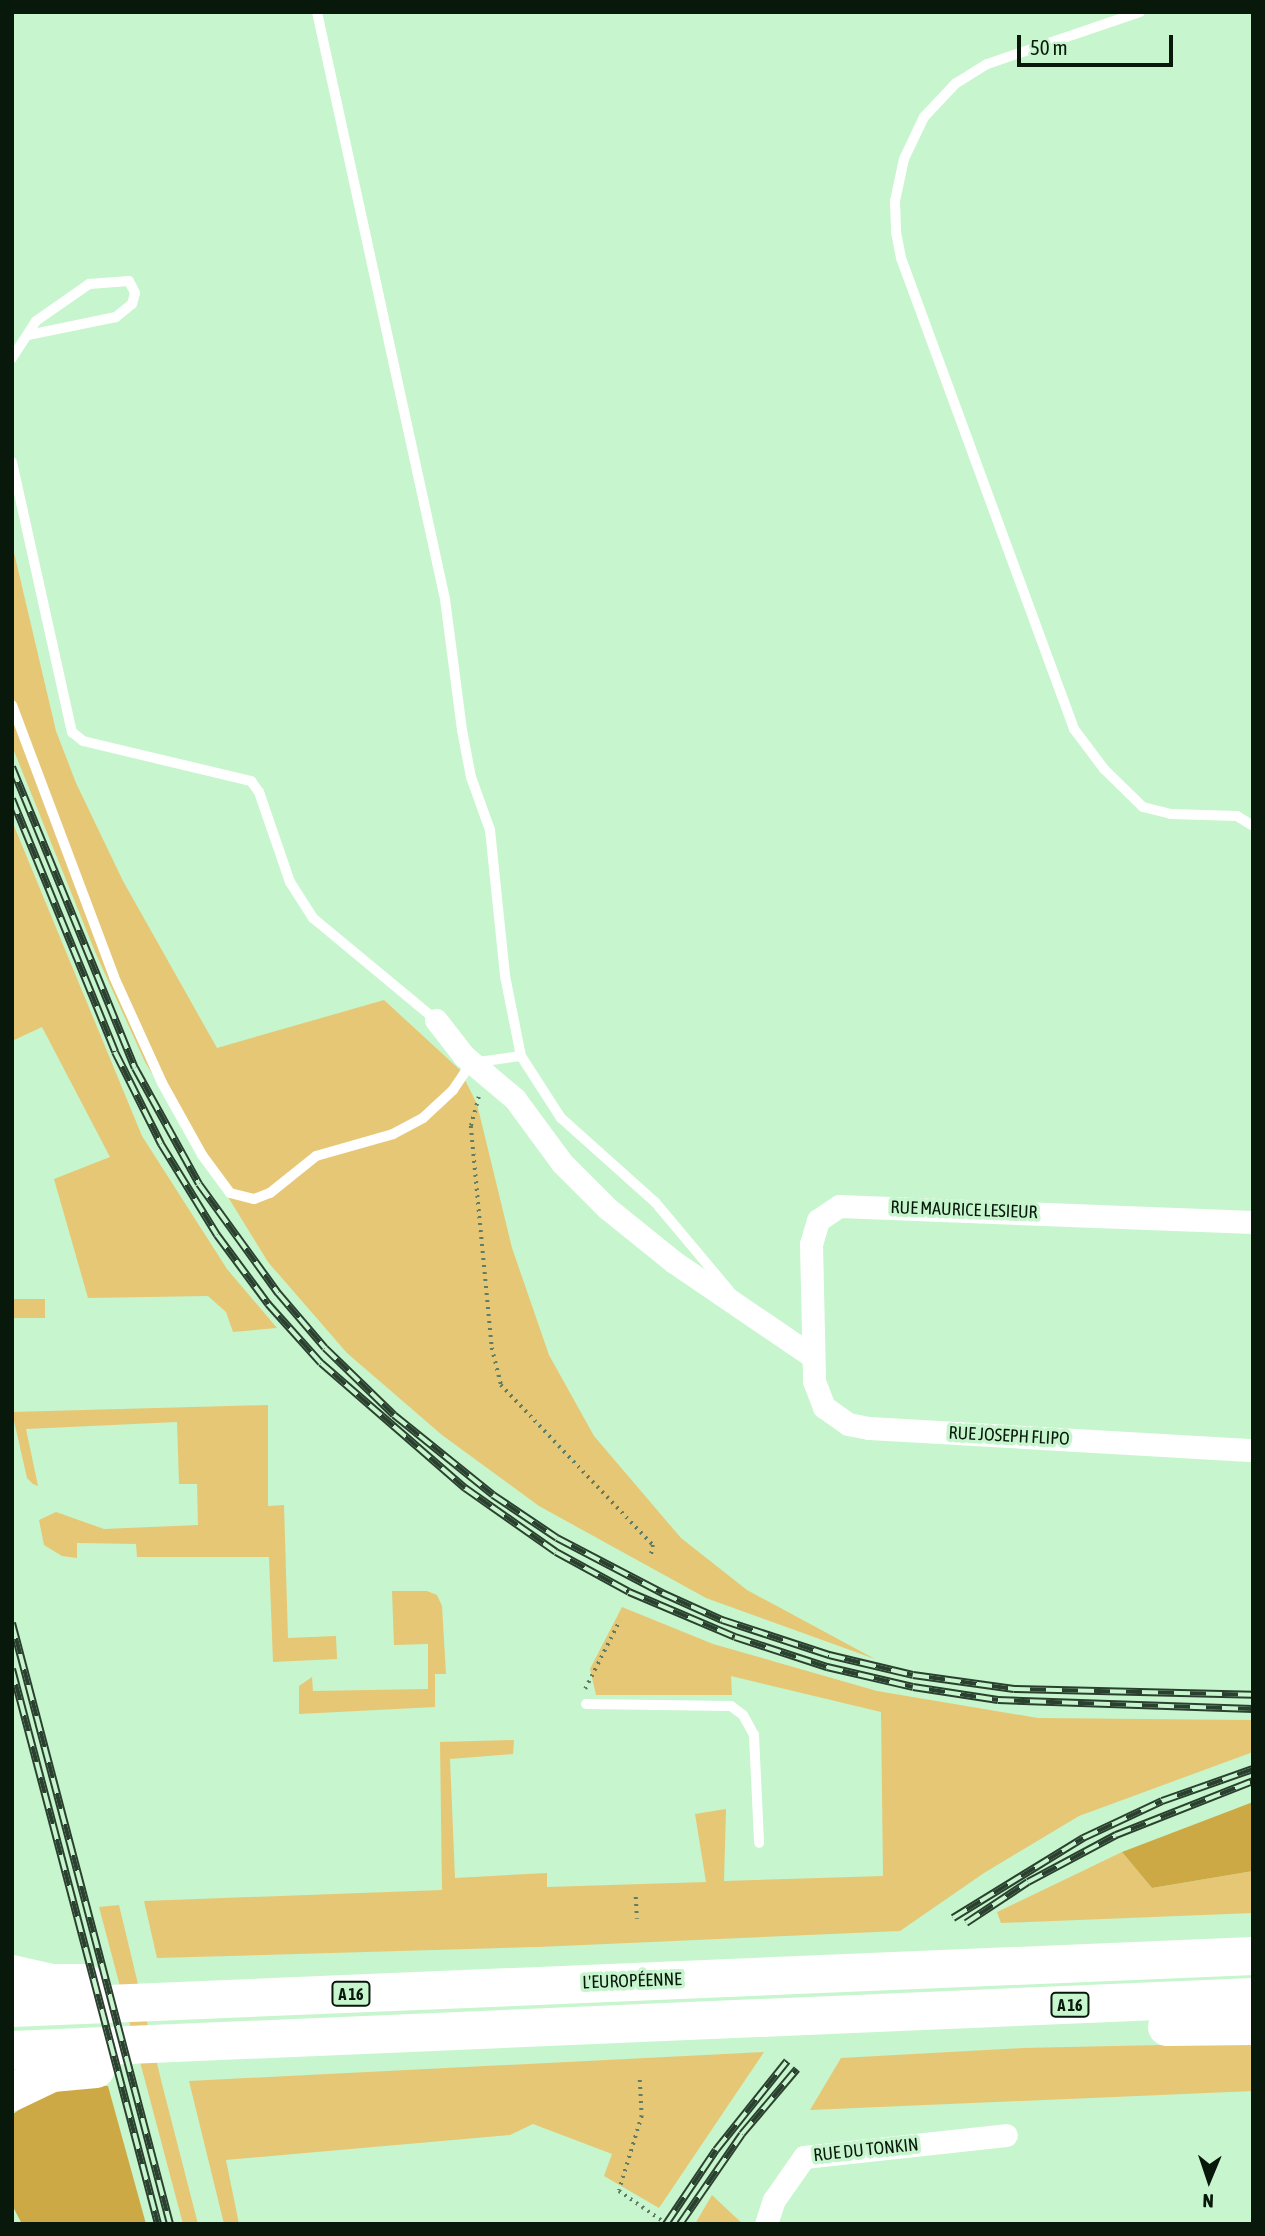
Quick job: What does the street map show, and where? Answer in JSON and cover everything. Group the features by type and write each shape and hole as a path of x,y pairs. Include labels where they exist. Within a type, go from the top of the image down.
{"highway":[{"path":"945,1961 1253,1932"},
{"path":"945,1961 1253,1956"},
{"name":"L'EUROPÉENNE","path":"56,1995 205,1989 494,1987 652,1980 945,1961"},
{"path":"12,1974 56,1995"},
{"path":"12,2008 56,1995"},
{"name":"A 16","path":"878,2020 1253,1997"},
{"path":"12,2050 70,2059 221,2051 500,2029 653,2023 878,2020 1253,2026"},
{"path":"12,2092 70,2059"}],"street":[{"path":"436,1020 474,1065 515,1099 562,1163 595,1197 654,1247 744,1312 812,1356"},
{"name":"RUE MAURICE LESIEUR","path":"812,1356 812,1235 818,1220 839,1206 1253,1222"},
{"name":"RUE JOSEPH FLIPO","path":"812,1356 819,1399 838,1418 858,1427 1253,1450"},
{"name":"RUE DU TONKIN","path":"766,2224 774,2200 804,2157 1006,2135"}],"lane":[{"path":"317,12 445,599 462,730 471,777 490,830 505,976 521,1056 561,1118 654,1202 705,1257 744,1312"},
{"path":"1140,12 988,64 956,83 924,117 904,159 895,201 896,232 901,258 1074,729 1104,769 1143,807 1171,814 1237,816 1253,826"},
{"path":"12,358 36,321 89,284 129,281 135,293 132,304 117,317 28,335"},
{"path":"12,462 72,732 83,741 251,781 259,792 290,882 313,918 436,1020"},
{"path":"12,705 119,987 162,1083 202,1155 230,1193 254,1199 270,1193 316,1156 393,1134 423,1118 453,1090 474,1065 521,1056"},
{"path":"586,1704 731,1706 743,1715 754,1735 759,1843"}],"path":[{"path":"474,1065 480,1105 471,1126 492,1348 501,1385 653,1545 650,1556"},
{"path":"585,1689 620,1620"},
{"path":"636,1897 636,1919"},
{"path":"640,2080 642,2116 619,2191 667,2224"}],"shaded area":[{"path":"12,544 56,731 76,783 123,881 217,1048 384,1000 460,1070 477,1104 512,1248 549,1355 594,1436 681,1538 747,1590 875,1659 706,1598 539,1506 442,1435 347,1353 268,1262 145,1062 96,954 12,746"},
{"path":"12,821 142,1136 227,1269 277,1328 233,1332 226,1312 208,1296 88,1298 54,1179 110,1157 42,1027 12,1041"},
{"path":"12,1299 45,1299 45,1318 12,1318"},
{"path":"268,1405 268,1506 284,1505 288,1638 336,1636 337,1659 273,1662 269,1557 137,1557 136,1544 77,1543 77,1558 62,1556 44,1545 39,1520 56,1512 104,1529 198,1525 197,1484 179,1484 177,1422 26,1429 38,1486 27,1478 12,1412"},
{"path":"392,1591 427,1591 437,1595 442,1606 446,1674 435,1674 435,1707 299,1714 299,1686 312,1677 313,1691 428,1689 428,1644 394,1645"},
{"path":"622,1607 713,1644 877,1691 1038,1718 1253,1720 1253,1752 1079,1816 984,1873 900,1931 538,1947 157,1958 144,1901 442,1890 440,1742 514,1740 513,1754 450,1759 455,1878 547,1873 547,1887 706,1882 695,1814 726,1809 724,1881 883,1876 881,1712 731,1676 732,1695 596,1695 590,1669"},
{"path":"1253,1802 1253,1871 1152,1888 1122,1852"},
{"path":"1122,1852 1152,1888 1253,1871 1253,1913 1001,1923 997,1912"},
{"path":"119,1905 198,2224 183,2224 99,1907"},
{"path":"1253,2043 1253,2091 810,2110 841,2058 1023,2048"},
{"path":"764,2052 659,2208 604,2176 612,2154 533,2124 510,2135 226,2160 239,2224 224,2224 189,2081"},
{"path":"52,2085 108,2086 146,2224 22,2224 12,2205 12,2115"},
{"path":"712,2195 731,2213 743,2224 695,2224"}],"railway":[{"path":"12,767 135,1068 199,1184 278,1293 325,1348 394,1415 493,1495 557,1538 662,1593 722,1620 829,1655 913,1675 1014,1689 1253,1695"},
{"path":"12,799 115,1052 161,1144 217,1235 268,1304 321,1363 465,1488 556,1552 629,1592 735,1637 827,1667 913,1687 998,1700 1253,1709"},
{"path":"12,1623 170,2224"},
{"path":"12,1669 158,2224"},
{"path":"953,1918 1083,1838 1162,1801 1253,1769"},
{"path":"966,1923 1028,1882 1116,1835 1253,1781"},
{"path":"666,2224 716,2150 787,2061"},
{"path":"680,2224 742,2134 797,2069"}]}
